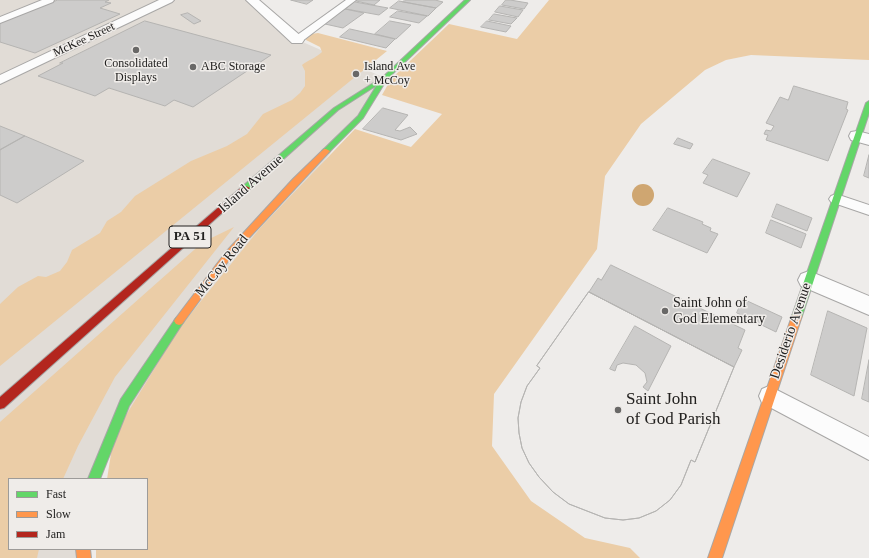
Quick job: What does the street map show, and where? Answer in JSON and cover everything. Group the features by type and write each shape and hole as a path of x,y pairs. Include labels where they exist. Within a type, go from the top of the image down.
{"street":[{"name":"McKee Street","path":"0,80 168,0"},
{"path":"252,0 298,40"},
{"name":"Island Avenue","path":"0,404 336,109 385,78 468,0"},
{"name":"McCoy Road","path":"94,478 125,403 169,334 229,254 296,181 360,117 385,78"},
{"name":"Desiderio Avenue","path":"715,558 836,199 863,138 869,103"},
{"path":"809,280 869,306"}],"lane":[{"path":"0,20 50,0"},
{"path":"298,40 352,0"},
{"path":"836,199 869,210"},
{"path":"769,396 869,449"}],"shaded area":[{"path":"0,0 252,0 298,40 385,78 95,478 8,478 8,550 83,550 84,558 0,558"},
{"path":"549,0 869,0 869,60 751,55 726,60 705,70 641,124 605,176 597,249 494,394 492,446 531,501 585,538 630,548 640,558 96,558 96,550 148,550 148,478 107,478 114,435 180,327 261,227 355,129 411,147 442,114 382,95 391,79 449,24 517,39"},
{"path":"318,33 387,51 0,366 0,304 18,287 38,276 46,277 60,271 67,262 72,250 100,233 107,221 121,212 135,196 191,161 227,146 247,134 263,114 292,100 305,86 305,71 302,65 322,52 320,47 306,40 306,36"},
{"path":"643,184 651,187 654,195 651,203 643,206 635,203 632,195 635,187"},
{"path":"234,227 115,377 78,446 63,478 8,478 8,550 39,550 37,558 0,558 0,422 203,242"}],"building":[{"path":"58,0 109,0 105,2 111,3 100,8 120,14 35,53 0,42 0,23"},
{"path":"291,0 313,0 307,4"},
{"path":"380,0 374,5 356,1"},
{"path":"405,0 435,0 443,2 436,8 403,2"},
{"path":"506,0 528,3 524,9 502,5"},
{"path":"399,1 436,8 428,16 390,8"},
{"path":"355,2 388,8 379,15 346,9"},
{"path":"500,6 523,10 518,17 495,12"},
{"path":"345,9 364,13 343,28 325,24"},
{"path":"398,11 427,16 419,23 390,17"},
{"path":"188,13 201,21 194,24 181,15"},
{"path":"494,14 517,18 511,24 489,20"},
{"path":"145,21 271,55 193,107 174,100 165,106 109,88 95,96 38,76 63,63 60,63"},
{"path":"390,21 411,25 396,39 375,34"},
{"path":"487,21 511,26 506,32 481,27"},
{"path":"350,29 395,39 386,48 340,37"},
{"path":"794,86 848,102 846,109 848,110 828,161 766,140 768,135 764,134 766,130 771,131 774,126 766,123 780,97 788,100"},
{"path":"383,108 408,115 395,130 400,131 410,127 417,134 401,140 363,129"},
{"path":"0,126 25,136 0,150"},
{"path":"25,136 84,161 17,203 0,195 0,150"},
{"path":"678,138 693,144 690,149 674,144"},
{"path":"869,155 869,178 864,176"},
{"path":"713,159 750,173 737,197 703,183 708,175 703,173"},
{"path":"777,204 812,218 807,231 772,217"},
{"path":"668,208 703,222 702,224 711,228 710,231 718,234 707,253 653,230"},
{"path":"771,220 806,234 801,248 766,233"},
{"name":"Saint John of God Elementary","path":"611,265 745,330 738,348 742,350 734,367 589,292 598,278 601,280"},
{"name":"Saint John of God Parish","path":"589,292 734,367 695,462 691,460 681,485 670,500 656,511 639,518 623,520 605,518 569,504 553,492 539,477 529,463 522,448 518,418 521,402 527,386 540,368 537,366","holes":["635,326 671,346 648,391 643,387 647,382 645,373 636,365 623,363 617,365 615,371 610,369"]},
{"name":"Saint John of God Parish","path":"589,292 734,367 695,462 691,460 681,485 670,500 656,511 639,518 623,520 605,518 569,504 553,492 539,477 529,463 522,448 518,418 521,402 527,386 540,368 537,366"},
{"path":"743,299 782,317 776,332 737,313"},
{"path":"828,311 867,328 854,396 811,375"},
{"path":"869,360 869,402 862,399"}],"traffic: fast":[{"path":"246,188 336,109 385,78 468,0"},
{"path":"326,151 361,117 385,78"},
{"path":"797,316 869,103"},
{"path":"94,478 125,403 179,321"}],"traffic: slow":[{"path":"179,321 229,254 296,181 326,151"},
{"path":"715,558 797,316"},
{"path":"83,550 84,558"}],"traffic: jam":[{"path":"0,404 246,188"}],"place":[{"name":"Consolidated Displays","path":"136,50"},
{"name":"ABC Storage","path":"193,67"},
{"name":"Island Ave + McCoy","path":"356,74"},
{"name":"Saint John of God Elementary","path":"665,311"},
{"name":"Saint John of God Parish","path":"618,410"}]}
